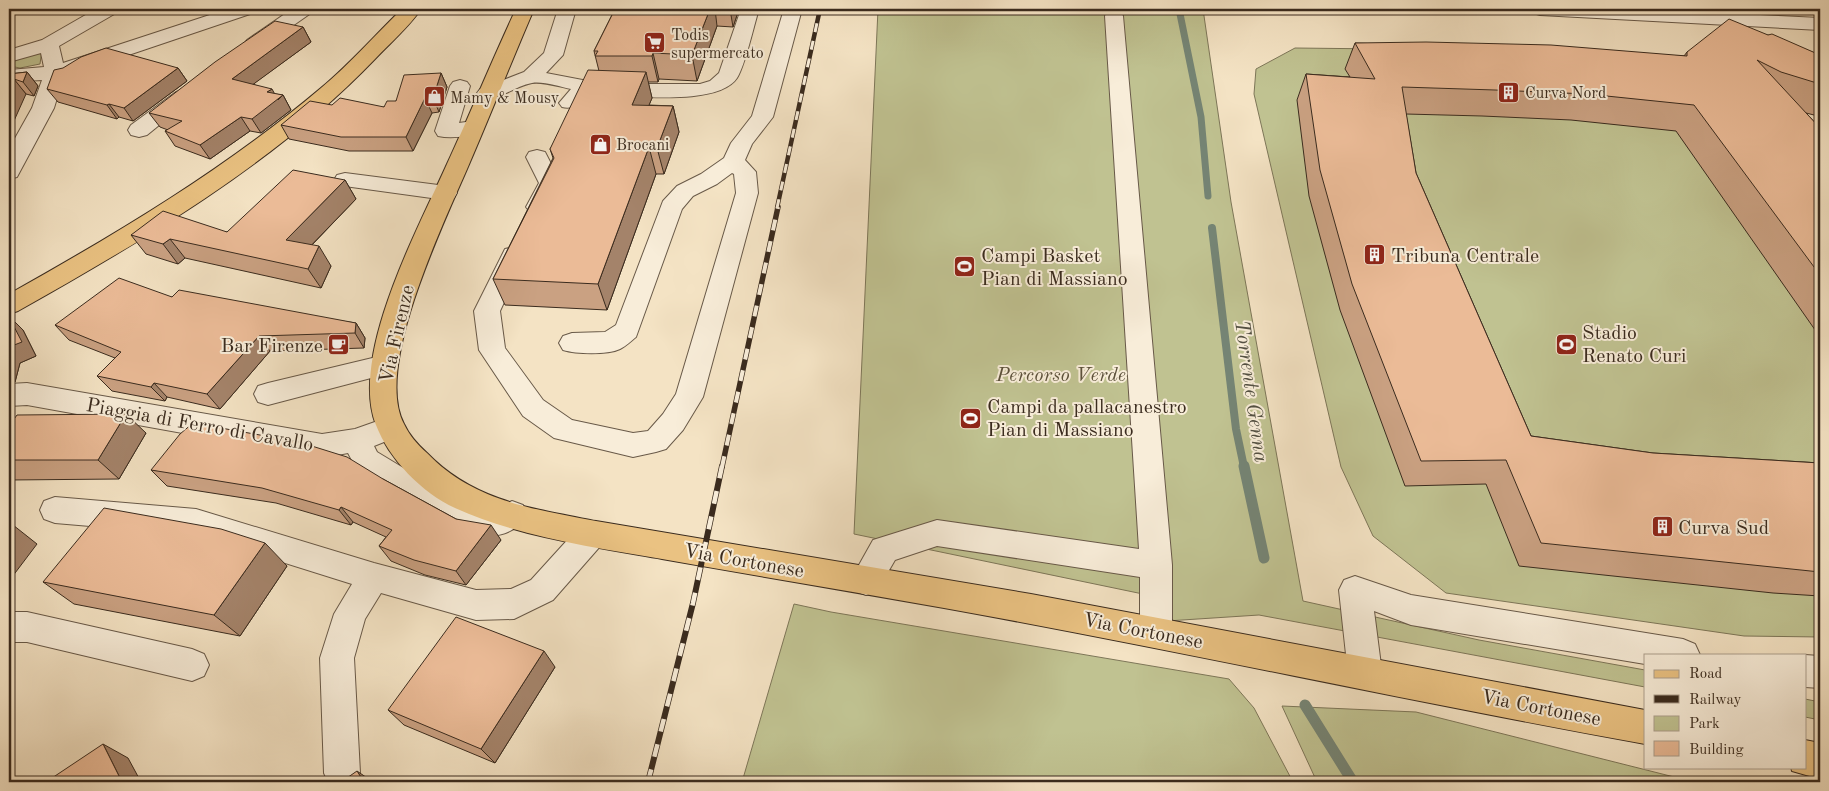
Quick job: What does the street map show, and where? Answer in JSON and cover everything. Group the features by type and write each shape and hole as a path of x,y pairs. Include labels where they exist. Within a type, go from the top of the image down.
{"main road":[{"path":"9,305 94,257 199,190 272,138 331,90 412,9"},
{"name":"Via Firenze","path":"525,9 487,93 402,296 385,365 382,403 390,428 425,472 462,498 512,514 592,534 639,542"},
{"name":"Via Cortonese","path":"639,542 1156,632 1644,727"},
{"path":"1806,758 1820,761"}],"street":[{"path":"49,44 32,38 36,30 66,18 82,9"},
{"path":"9,56 49,44 108,9"},
{"path":"9,76 55,71 78,66 246,9"},
{"path":"241,53 304,9"},
{"path":"487,93 531,76 553,55 567,9"},
{"path":"531,76 603,90 702,90 717,85 728,76 750,9"},
{"path":"572,343 611,342 627,330 671,206 684,191 710,180 733,162 742,143 762,117 793,9"},
{"path":"1540,9 1820,24"},
{"path":"1114,16 1156,565 1156,632"},
{"path":"9,172 15,157 43,108 55,71 49,44"},
{"path":"139,130 201,82"},
{"path":"460,86 446,131 473,128"},
{"path":"569,103 586,86"},
{"path":"536,157 550,183 487,310 492,350 533,408 564,430 633,445 656,440 673,422 689,397 747,193 745,172 733,162"},
{"path":"345,180 446,193"},
{"path":"268,394 385,365"},
{"name":"Piaggia di Ferro di Cavallo","path":"9,395 27,394 322,446 357,440 390,428"},
{"path":"357,440 366,460 405,484 478,523 501,522 512,514"},
{"path":"55,510 196,522 476,605 514,604 542,590 592,534"},
{"path":"866,581 884,550 937,533 1156,565"},
{"path":"342,773 337,658 350,614 374,576"},
{"path":"1365,673 1355,590 1411,610 1677,654"},
{"path":"9,627 27,627 192,665"},
{"path":"1806,671 1820,672"}],"green space":[{"name":"Percorso Verde","path":"878,9 1203,9 1231,202 1303,601 1479,640 1644,670 1644,687 1259,615 1167,621 1167,599 854,534"},
{"name":"Stadio Renato Curi","path":"1295,48 1475,50 1820,168 1820,637 1744,636 1446,593 1373,536 1341,467 1254,94 1256,69"},
{"path":"42,49 40,64 20,68 9,66 9,59"},
{"path":"794,604 831,612 1229,679 1254,708 1293,782 742,782"},
{"path":"1806,699 1820,702 1820,720 1806,717"},
{"path":"1282,706 1416,712 1694,782 1317,782"}],"building":[{"path":"615,9 710,9 692,55 653,53 652,56 595,56 598,51 594,51"},
{"path":"1729,19 1768,35 1772,34 1820,55 1820,84 1781,72 1757,60 1820,128 1820,275 1694,105 1587,94 1402,87 1416,173 1531,436 1653,453 1820,463 1820,572 1541,543 1506,460 1421,461 1352,284 1320,170 1306,74 1375,79 1355,43 1426,42 1551,45 1687,56 1687,52"},
{"path":"275,21 303,27 232,79 272,89 267,92 283,95 252,119 241,117 200,145 165,131 182,121 149,113 215,62"},
{"path":"106,48 178,68 124,108 47,89 54,70 63,68 81,57"},
{"path":"588,70 646,72 632,105 673,106 657,148 649,147 598,284 493,279 554,158 550,149"},
{"path":"27,72 23,82 14,79 9,91 9,74"},
{"path":"441,73 433,98 425,98 406,137 341,137 281,125 310,101 332,105 340,98 384,107 387,101 396,101 404,75"},
{"path":"293,170 345,180 286,240 319,246 308,269 170,239 163,244 131,235 163,211 227,232"},
{"path":"119,278 172,297 179,290 356,323 355,333 259,336 207,394 154,383 151,387 97,376 121,352 55,325"},
{"path":"9,317 22,342 9,347"},
{"path":"126,414 98,460 9,460 9,426 17,415"},
{"path":"193,423 299,442 347,457 456,519 491,525 456,571 414,560 379,546 392,530 341,507 339,510 262,488 151,470 180,434"},
{"path":"104,508 221,529 265,543 214,615 43,582"},
{"path":"456,617 544,651 481,749 388,710"},
{"path":"103,744 122,782 46,782"},
{"path":"357,771 364,782 341,782"}],"waterway":[{"name":"Torrente Genna","path":"1179,9 1201,117 1208,196"},
{"name":"Torrente Genna","path":"1212,228 1236,429 1244,467"},
{"name":"Torrente Genna","path":"1244,466 1264,558"},
{"name":"Torrente Genna","path":"1305,705 1353,782"}],"railway":[{"path":"777,208 820,9"},
{"path":"722,467 778,207"},
{"path":"648,782 693,603 722,466"}],"place":[{"name":"Todis supermercato","path":"655,43"},
{"name":"Curva Nord","path":"1509,92"},
{"name":"Mamy & Mousy","path":"434,97"},
{"name":"Brocani","path":"600,144"},
{"name":"Tribuna Centrale","path":"1375,255"},
{"name":"Campi Basket Pian di Massiano","path":"965,266"},
{"name":"Stadio Renato Curi","path":"1566,344"},
{"name":"Bar Firenze","path":"339,345"},
{"name":"Campi da pallacanestro Pian di Massiano","path":"971,418"},
{"name":"Curva Sud","path":"1662,527"}]}
